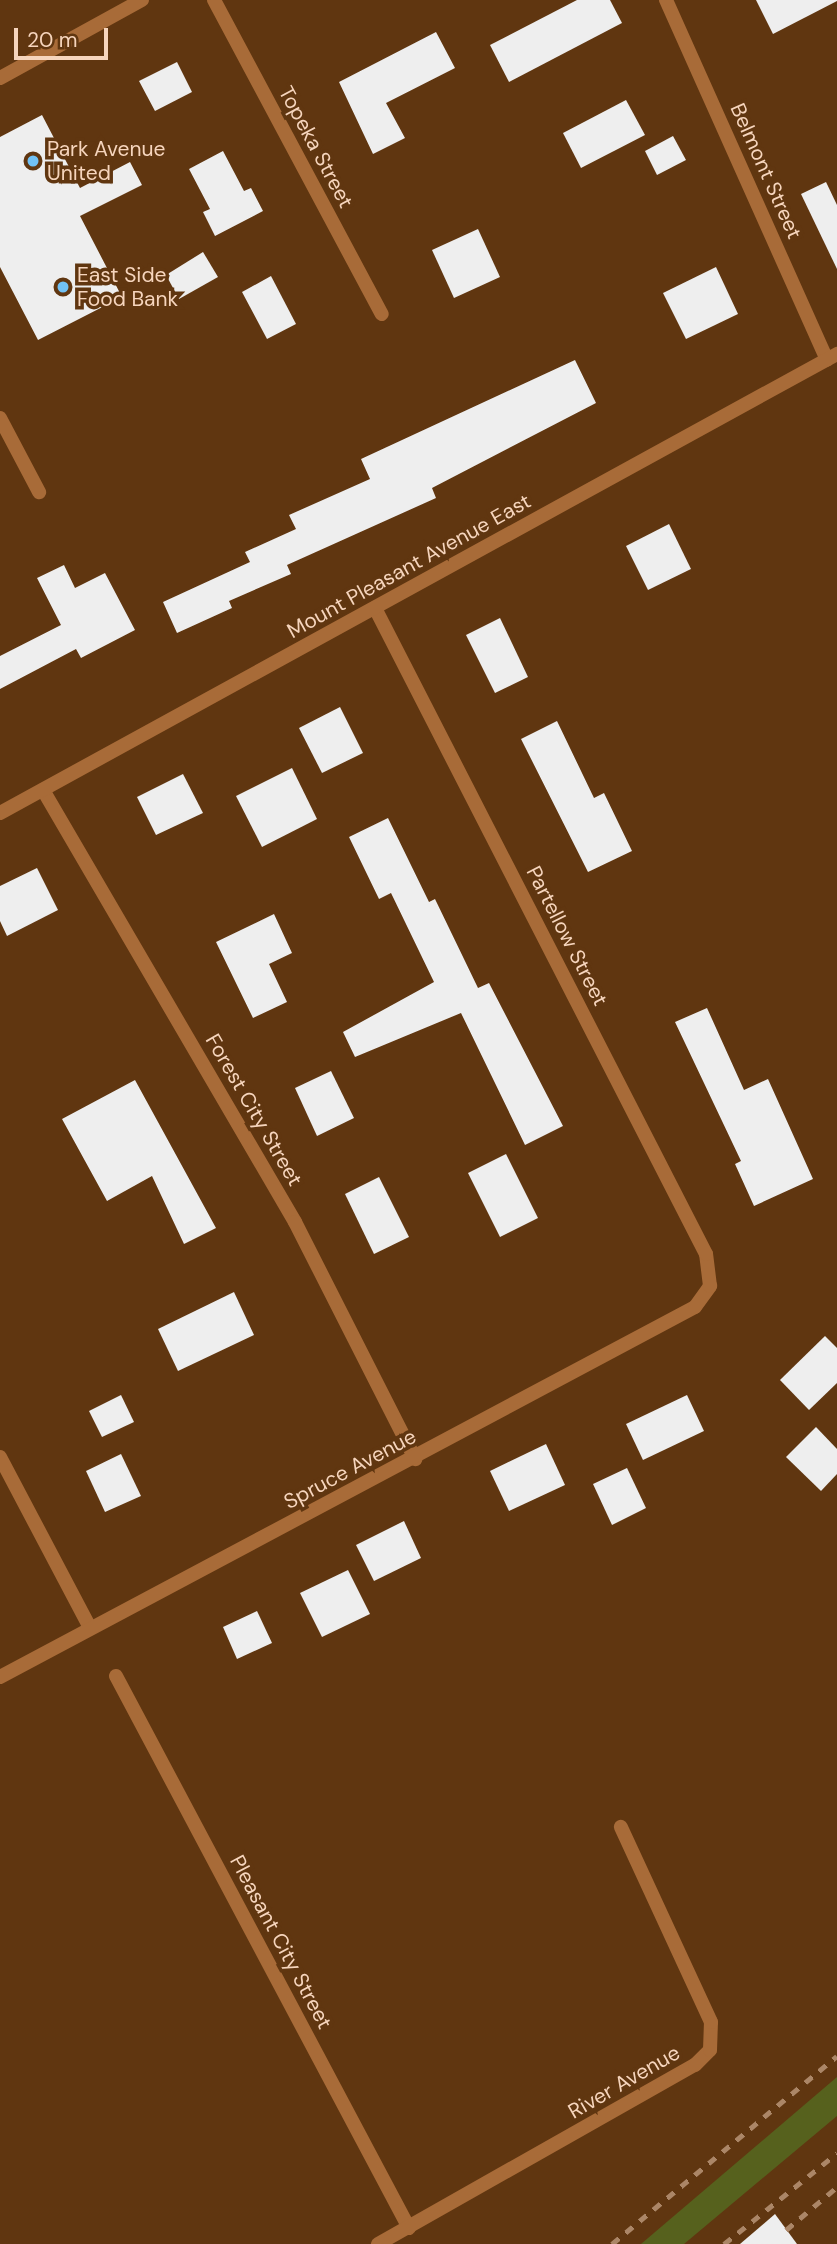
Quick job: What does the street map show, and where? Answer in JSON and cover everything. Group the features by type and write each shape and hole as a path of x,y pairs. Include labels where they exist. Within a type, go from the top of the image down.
{"street":[{"path":"0,78 142,0"},
{"name":"Topeka Street","path":"214,0 382,314"},
{"name":"Belmont Street","path":"666,0 832,357"},
{"name":"Mount Pleasant Avenue East","path":"0,813 832,357"},
{"path":"0,418 39,492"},
{"name":"Partellow Street","path":"375,608 706,1254 710,1286"},
{"name":"Forest City Street","path":"43,790 295,1222 415,1459"},
{"name":"Spruce Avenue","path":"0,1677 415,1459 695,1307 710,1286"},
{"path":"0,1457 90,1628"},
{"name":"Pleasant City Street","path":"116,1676 409,2228"},
{"name":"River Avenue","path":"378,2244 695,2065 710,2050 712,2022 621,1827"}],"green space":[{"path":"837,2077 837,2116 684,2244 641,2244"}],"building":[{"path":"577,0 610,0 622,23 509,82 490,45"},
{"path":"756,0 837,0 837,1 773,34"},
{"path":"436,32 455,68 386,103 405,138 373,154 339,82"},
{"path":"177,62 192,92 155,111 139,81"},
{"path":"626,100 645,135 581,168 563,133"},
{"path":"42,115 80,188 130,162 142,185 80,216 122,297 38,340 0,267 0,137"},
{"path":"673,136 686,160 657,175 645,151"},
{"path":"223,151 244,191 251,188 263,211 215,236 203,212 210,209 189,169"},
{"path":"826,182 837,205 837,269 801,194"},
{"path":"478,229 500,277 454,298 432,250"},
{"path":"203,252 218,277 179,299 166,275"},
{"path":"716,267 738,314 686,339 663,293"},
{"path":"271,276 296,324 267,339 242,292"},
{"path":"575,360 596,403 432,488 436,498 287,565 291,574 229,601 232,608 177,633 163,602 250,562 245,552 296,529 289,515 370,479 361,459"},
{"path":"669,524 691,569 648,590 626,546"},
{"path":"64,565 75,588 105,573 135,630 81,658 76,649 0,689 0,656 61,625 37,578"},
{"path":"500,618 528,677 495,693 466,635"},
{"path":"340,707 363,753 322,773 299,728"},
{"path":"557,721 594,798 604,793 632,851 588,872 521,739"},
{"path":"292,768 317,819 262,847 236,796"},
{"path":"183,774 203,813 156,835 137,797"},
{"path":"388,818 429,902 435,899 478,988 489,983 563,1126 525,1145 461,1013 355,1057 343,1032 434,982 391,893 379,899 349,837"},
{"path":"37,868 58,910 7,936 0,921 0,886"},
{"path":"274,914 292,953 269,964 287,1002 253,1018 216,942"},
{"path":"707,1008 744,1090 768,1079 813,1179 754,1206 735,1164 741,1161 675,1022"},
{"path":"331,1071 354,1118 317,1136 295,1088"},
{"path":"135,1080 216,1228 184,1244 152,1176 107,1201 62,1119"},
{"path":"506,1154 538,1218 500,1237 468,1173"},
{"path":"379,1177 409,1237 374,1254 345,1194"},
{"path":"234,1292 254,1335 178,1371 158,1329"},
{"path":"825,1336 837,1348 837,1383 809,1410 780,1380"},
{"path":"121,1395 134,1422 102,1437 89,1411"},
{"path":"687,1395 704,1431 643,1460 626,1424"},
{"path":"816,1427 837,1449 837,1474 821,1491 786,1457"},
{"path":"546,1444 565,1485 509,1511 490,1471"},
{"path":"121,1454 141,1496 105,1512 86,1471"},
{"path":"627,1468 646,1508 612,1525 593,1484"},
{"path":"404,1521 421,1558 374,1581 356,1545"},
{"path":"348,1570 370,1614 322,1637 300,1593"},
{"path":"257,1611 272,1643 237,1659 223,1627"},
{"path":"775,2214 797,2244 740,2244"}],"railway":[{"path":"612,2244 837,2056"},
{"path":"724,2244 837,2153"},
{"path":"786,2230 837,2187"}],"place":[{"name":"Park Avenue United","path":"33,161"},
{"name":"East Side Food Bank","path":"63,287"}]}
